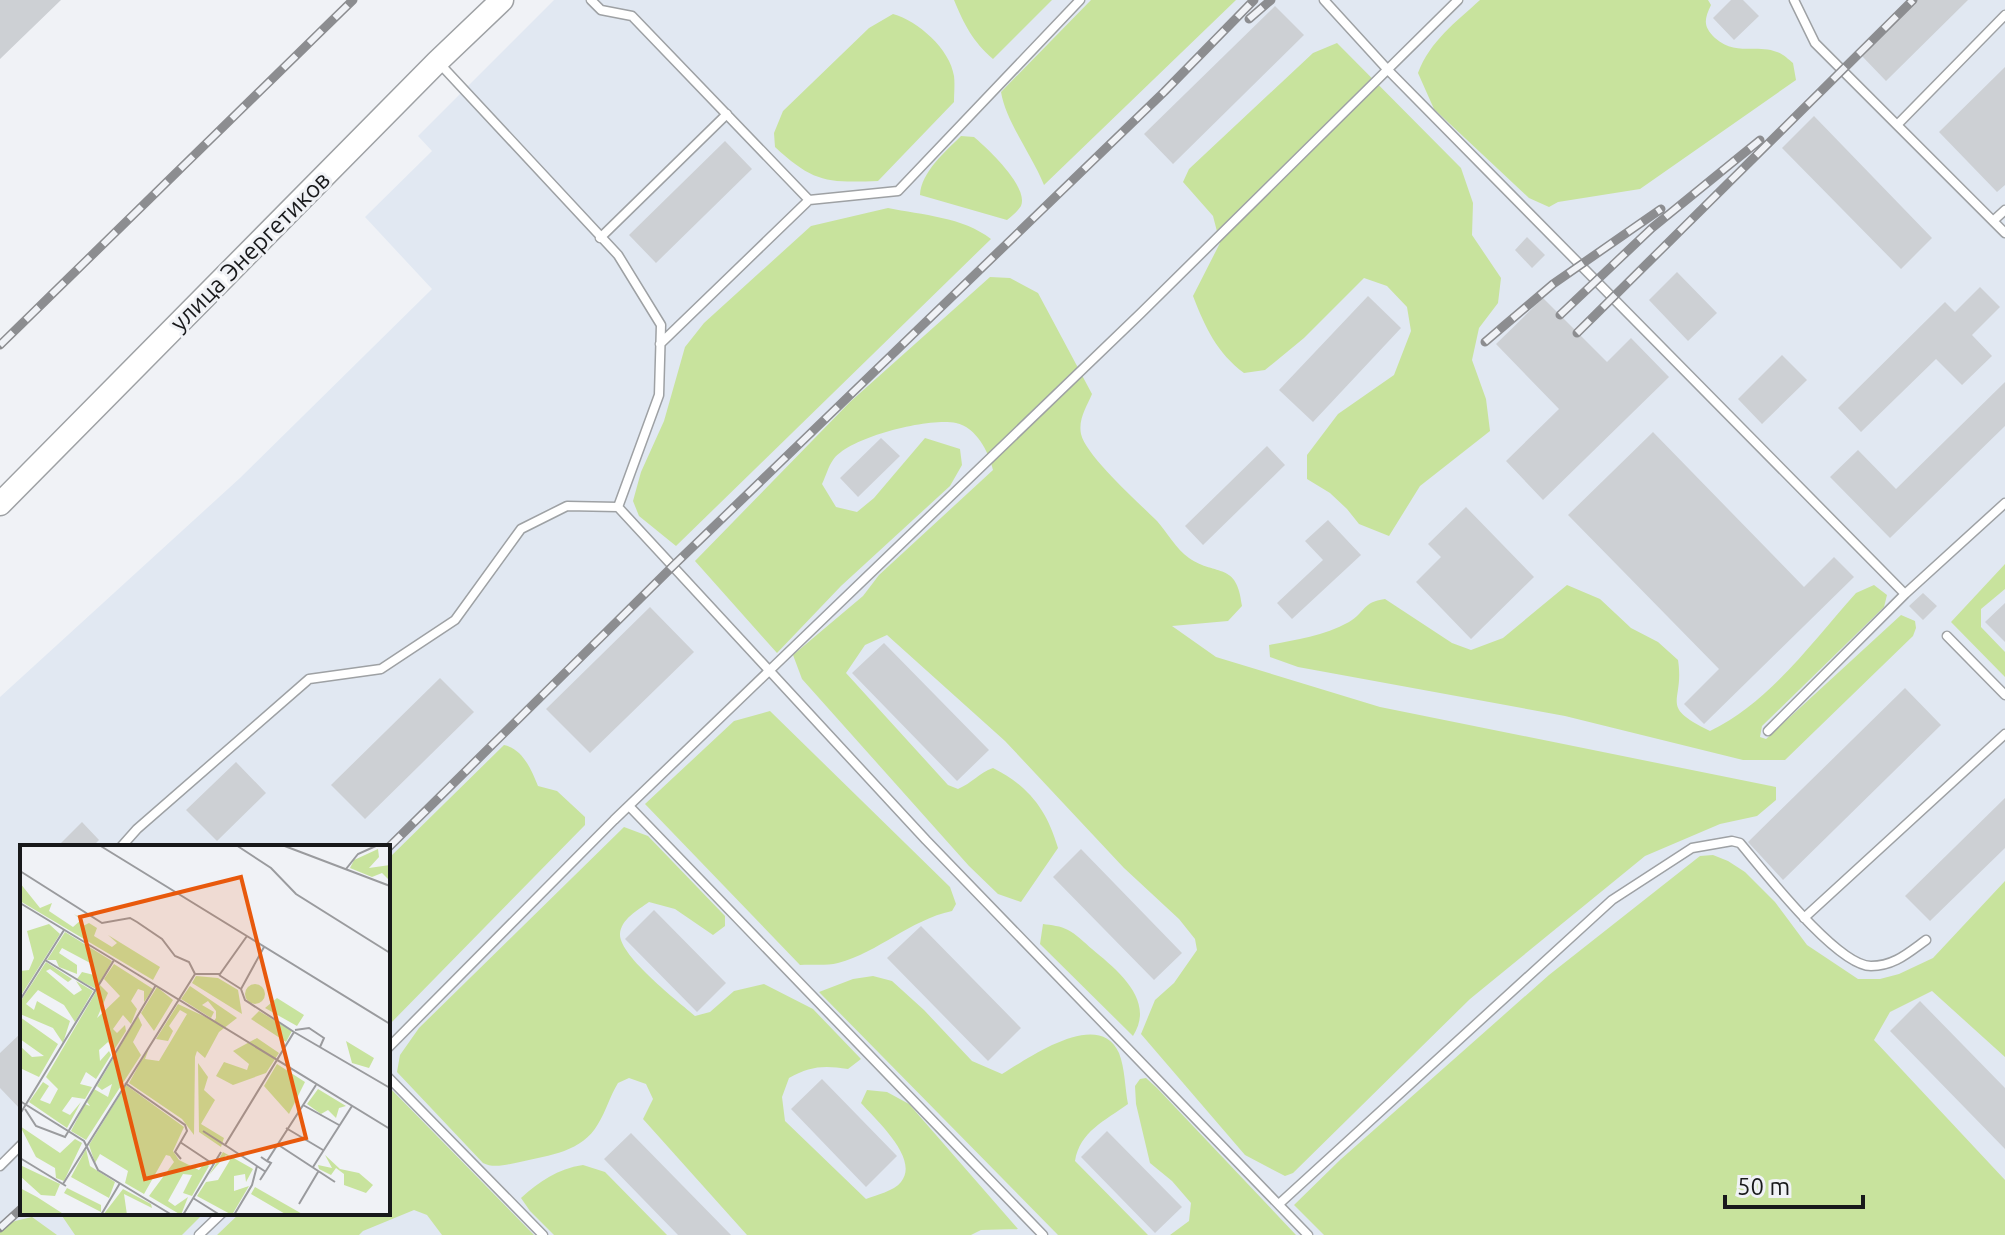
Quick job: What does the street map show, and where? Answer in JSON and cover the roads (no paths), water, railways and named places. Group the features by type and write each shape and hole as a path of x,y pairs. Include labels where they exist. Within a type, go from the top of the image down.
{"street":[{"name":"улица Энергетиков","path":"0,504 502,0"}],"lane":[{"path":"591,0 601,10 632,16 809,200"},
{"path":"660,345 809,200 898,191 1080,0"},
{"path":"1324,0 1387,69 1905,594"},
{"path":"390,1046 629,806 1141,313 1458,0"},
{"path":"1794,0 1815,43 2005,233"},
{"path":"1897,125 2005,15"},
{"path":"437,62 618,255 661,325 659,395 618,507"},
{"path":"600,238 727,114"},
{"path":"1993,221 2005,210"},
{"path":"1768,731 1905,594 2005,503"},
{"path":"123,845 137,829 309,679 381,669 455,620 521,529 567,506 618,507 926,840 1308,1235"},
{"path":"1947,636 2005,695"},
{"path":"1804,918 2005,734"},
{"path":"629,806 1043,1235"},
{"path":"1279,1204 1612,900 1692,848 1732,841 1740,843 1804,918 1846,956 1868,967 1898,961 1926,940"},
{"path":"390,1079 543,1235"},
{"path":"0,1166 20,1146"},
{"path":"199,1235 220,1215"}],"railway":[{"path":"0,345 353,0"},
{"path":"390,846 674,565 1164,92 1254,0"},
{"path":"1249,19 1271,0"},
{"path":"1577,333 1913,0"},
{"path":"1560,315 1652,228 1760,140"},
{"path":"1485,342 1553,284 1661,209"},
{"path":"0,1228 20,1210"}]}
